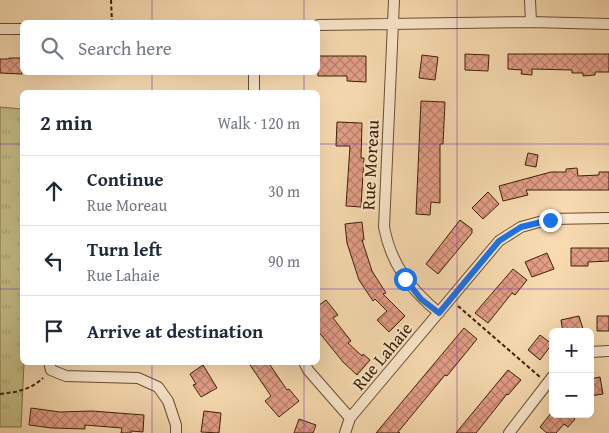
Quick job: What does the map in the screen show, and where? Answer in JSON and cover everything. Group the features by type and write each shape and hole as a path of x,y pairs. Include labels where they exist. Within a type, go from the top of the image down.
{"street":[{"name":"Rue Moreau","path":"394,0 384,227 387,246 405,279 421,299 439,313"},
{"path":"530,0 532,22"},
{"path":"320,25 532,22 609,24"},
{"path":"0,29 20,29"},
{"path":"254,75 254,90"},
{"name":"Rue Lahaie","path":"350,418 499,241 521,227 550,220 609,218"},
{"path":"594,352 609,351"},
{"path":"306,365 350,418 345,433"},
{"path":"50,366 66,376 138,378 158,386 168,401 176,425 176,433"},
{"path":"509,433 549,381"}],"path":[{"path":"111,0 112,20"},
{"path":"450,299 549,379"},
{"path":"0,394 22,391 36,384 50,366"}],"green space":[{"path":"0,107 20,109 20,365 24,365 21,427 0,427"}],"building":[{"path":"465,54 489,55 488,71 465,70"},
{"path":"508,54 609,54 609,72 595,72 595,75 583,76 583,73 572,73 572,70 532,69 532,75 521,74 522,70 508,69"},
{"path":"422,55 438,57 435,80 419,78"},
{"path":"320,56 366,56 366,82 347,81 347,76 318,76 320,75"},
{"path":"20,58 20,74 0,73 0,59"},
{"path":"421,101 445,102 443,144 440,144 440,203 431,202 430,215 416,214"},
{"path":"337,122 362,123 361,158 364,158 361,207 346,206 350,146 336,146"},
{"path":"528,153 538,155 536,167 525,165"},
{"path":"577,168 578,176 599,175 599,172 609,172 609,190 526,190 528,195 503,201 499,186 551,172 566,172 566,169"},
{"path":"488,192 499,204 483,219 472,208"},
{"path":"460,220 472,229 472,233 438,274 426,264"},
{"path":"362,222 364,240 362,240 372,271 386,293 383,294 405,316 389,332 377,320 387,311 375,299 373,301 359,280 347,243 345,224"},
{"path":"571,248 609,248 609,261 588,262 588,266 571,266"},
{"path":"547,253 554,269 532,277 525,262"},
{"path":"513,269 527,280 515,295 512,293 488,323 475,313"},
{"path":"326,300 338,315 333,318 351,341 348,343 362,356 363,354 370,360 357,375 343,362 320,333 320,304"},
{"path":"579,316 583,328 562,328 561,320"},
{"path":"597,316 609,316 609,331 597,331"},
{"path":"464,328 477,339 398,432 400,433 376,433"},
{"path":"540,335 549,342 549,348 540,360 528,350"},
{"path":"203,365 217,388 201,397 193,385 196,384 190,374"},
{"path":"250,365 270,365 287,390 289,389 299,401 279,417 265,401 271,396"},
{"path":"508,370 521,380 507,394 476,433 456,433"},
{"path":"600,377 603,394 594,395 594,378"},
{"path":"31,408 60,412 92,411 144,415 143,432 131,431 131,433 121,433 122,428 85,425 85,429 29,425"},
{"path":"204,411 221,413 219,433 201,432"},
{"path":"549,416 549,418 575,419 568,427 564,424 556,433 547,433 540,427"},
{"path":"299,419 316,425 313,433 294,433"}],"route":[{"path":"405,279 421,299 439,313 499,241 521,227 550,220"}]}
